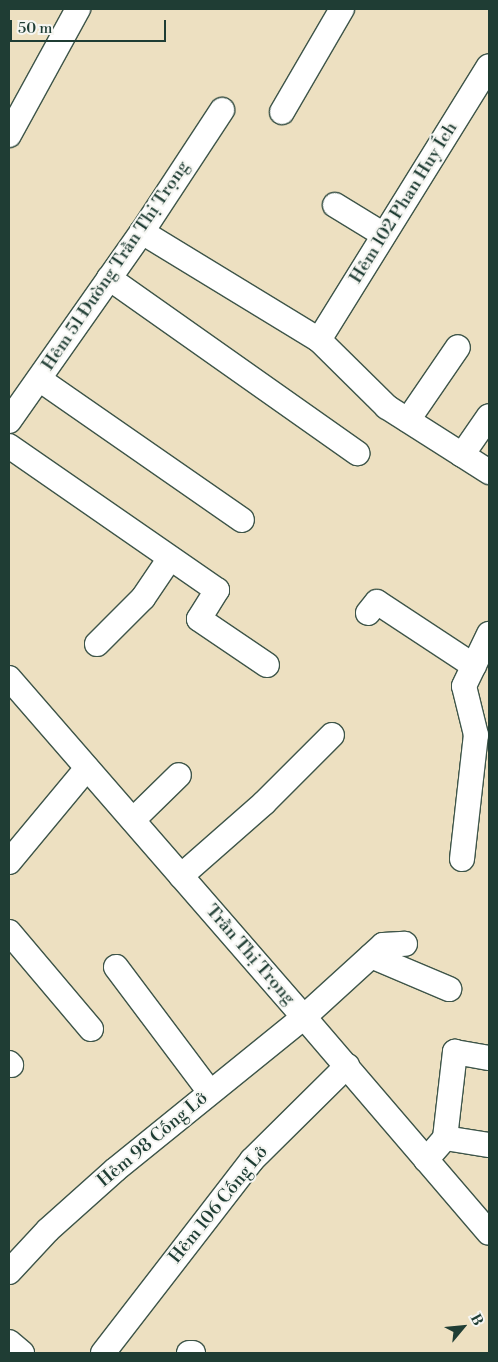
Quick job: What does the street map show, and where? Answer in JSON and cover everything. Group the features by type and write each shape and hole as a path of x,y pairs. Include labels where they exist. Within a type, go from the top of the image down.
{"street":[{"path":"10,133 78,9"},
{"path":"282,112 342,9"},
{"name":"Hẻm 102 Phan Huy Ích","path":"319,340 489,66"},
{"name":"Hẻm 51 Đường Trần Thị Trọng","path":"9,421 142,232 222,110"},
{"path":"335,205 384,235"},
{"path":"142,232 319,340 387,407 489,472"},
{"path":"109,278 357,453"},
{"path":"408,420 458,346"},
{"path":"39,378 242,520"},
{"path":"462,455 489,416"},
{"path":"9,446 217,590 199,619 267,665"},
{"path":"97,644 143,598 170,558"},
{"path":"368,614 377,602 474,666"},
{"path":"462,859 476,735 464,686 489,634"},
{"name":"Trần Thị Trọng","path":"9,678 347,1066 489,1234"},
{"path":"181,876 264,803 332,735"},
{"path":"9,862 87,768"},
{"path":"133,820 179,775"},
{"path":"9,932 91,1029"},
{"name":"Hẻm 98 Cống Lở","path":"9,1272 48,1230 115,1170 304,1017 383,945 405,944"},
{"path":"371,956 449,989"},
{"path":"116,967 210,1092"},
{"path":"426,1160 445,1138 455,1052 489,1058"},
{"name":"Hẻm 106 Cống Lở","path":"103,1353 252,1160 347,1066"},
{"path":"445,1138 489,1145"},
{"path":"9,1342 22,1353"}]}
